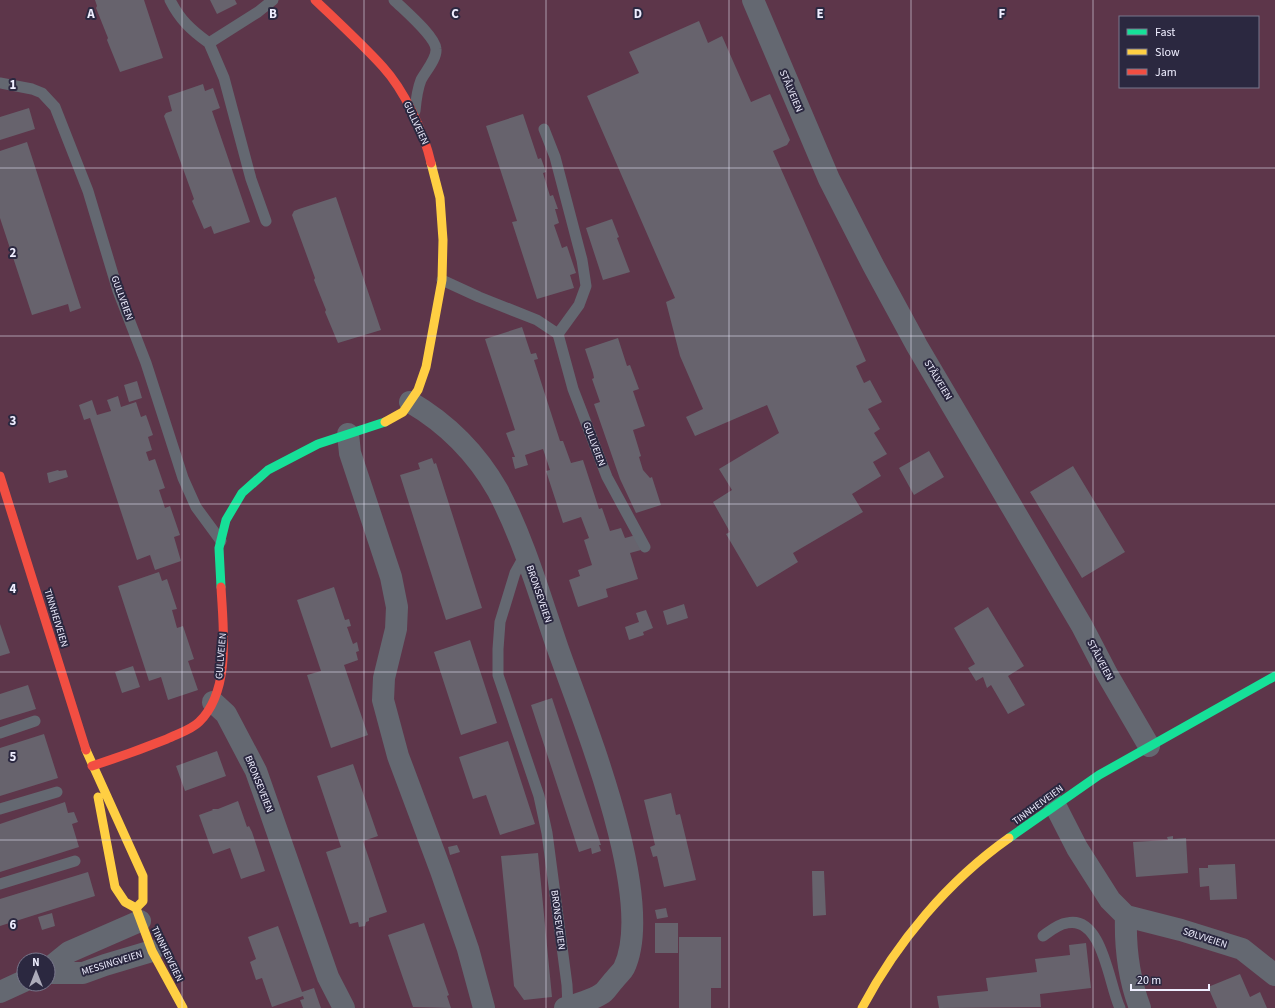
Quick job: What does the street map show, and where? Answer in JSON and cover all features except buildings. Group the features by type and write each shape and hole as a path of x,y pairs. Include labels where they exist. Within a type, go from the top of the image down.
{"street":[{"name":"GULLVEIEN","path":"92,766 129,754 180,733 199,722 213,702 221,676 224,642 219,548 226,520 242,492 268,470 318,444 379,425 403,412 418,390 426,367 442,280 443,240 440,198 428,150 415,117 384,68 315,0"},
{"name":"STÅLVEIEN","path":"753,0 829,179 873,265 916,346 936,376 1082,626 1106,674 1149,746"},
{"path":"410,402 432,415 478,461 498,491 525,554"},
{"path":"348,434 350,453 387,565 397,607 396,629 384,678 383,700 398,756 441,870 468,949 484,1008"},
{"name":"TINNHEIVEIEN","path":"0,476 18,529 75,717 92,766 143,876 143,901 138,914"},
{"name":"BRONSEVEIEN","path":"525,554 587,728 614,815 626,865 632,905 632,939 624,968 603,993 576,1006"},
{"name":"TINNHEIVEIEN","path":"862,1008 873,987 910,934 937,902 965,874 994,849 1099,775 1275,676"},
{"name":"BRONSEVEIEN","path":"213,702 226,714 256,771 328,977 344,1008"},
{"name":"TINNHEIVEIEN","path":"92,766 115,887 125,902 138,914 152,951 183,1008"},
{"path":"1055,805 1077,848 1110,900 1126,916 1127,955 1134,992 1140,1008"},
{"path":"56,963 69,952 138,914"},
{"name":"SØLVVEIEN","path":"1126,916 1182,930 1242,949 1275,976"},
{"name":"MESSINGVEIEN","path":"56,973 83,973 152,951"},
{"path":"0,992 16,985"}],"lane":[{"path":"170,0 175,10 190,29 210,43 224,78 251,179 266,221"},
{"path":"210,43 258,12 272,0"},
{"path":"394,0 417,22 433,41 436,49 435,54 420,81 416,95 415,117"},
{"name":"GULLVEIEN","path":"0,83 32,89 42,93 54,107 88,191 118,290 146,362 183,478 196,507 221,541"},
{"path":"442,280 478,297 536,320 558,334 579,305 586,286 582,260 555,157 544,129"},
{"name":"GULLVEIEN","path":"558,334 573,389 607,477 645,547"},
{"name":"BRONSEVEIEN","path":"525,554 515,573 500,622 498,675 539,796 547,833 567,984 576,1006"},
{"path":"0,733 35,721"},
{"path":"0,809 58,792"},
{"path":"0,884 75,861"},
{"path":"1043,936 1067,922 1079,923 1092,932 1106,964 1120,1008"}],"shaded area":[{"path":"0,0 1275,0 1275,1008 0,1008"}],"traffic: fast":[{"path":"221,587 219,548 226,520 242,493 268,470 318,444 385,422"},
{"path":"1009,838 1099,775 1275,676"}],"traffic: slow":[{"path":"385,422 403,412 418,390 426,367 442,280 443,240 440,198 431,163"},
{"path":"86,750 143,876 143,901 136,908"},
{"path":"98,797 115,887 125,902 136,908 152,951 183,1008"},
{"path":"862,1008 891,960 926,914 965,873 1009,838"}],"traffic: jam":[{"path":"315,0 367,50 391,76 406,99 424,138 431,163"},
{"path":"0,476 86,750"},
{"path":"92,766 120,757 188,730 196,725 210,709 217,693 223,658 224,639 221,587"}]}
